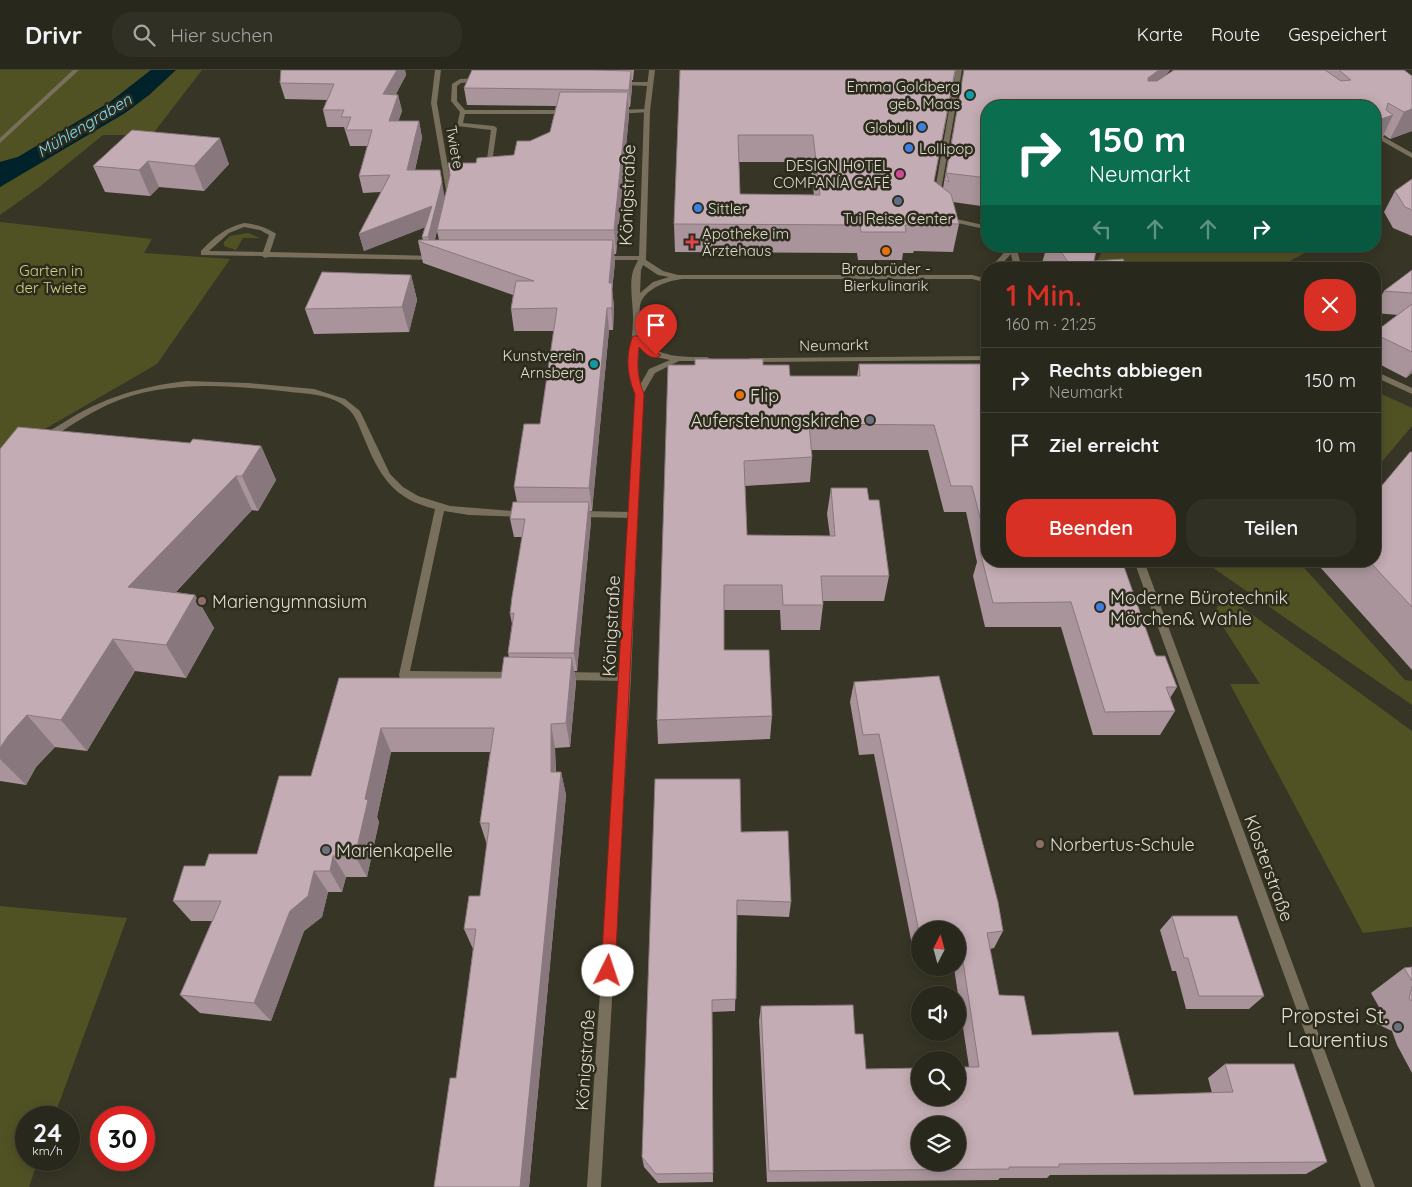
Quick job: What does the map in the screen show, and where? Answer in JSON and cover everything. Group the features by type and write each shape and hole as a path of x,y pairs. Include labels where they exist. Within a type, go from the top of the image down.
{"street":[{"path":"0,141 76,70"},
{"name":"Twiete","path":"438,70 434,103 448,183 450,199 448,208"},
{"name":"Königstraße","path":"594,1187 626,677 639,394 634,381 632,367 636,338 638,270 642,260 647,112 652,70"},
{"path":"936,199 959,70"},
{"path":"463,112 454,101 454,86 460,81 491,80"},
{"path":"614,83 650,84"},
{"path":"463,112 577,112"},
{"path":"463,112 459,125 494,128 487,165"},
{"path":"605,112 647,112"},
{"path":"1381,138 1412,156"},
{"path":"489,158 506,158"},
{"path":"448,183 457,180"},
{"path":"940,214 951,220 981,226"},
{"path":"265,256 273,234 252,226 225,231 218,235 204,253 265,256 446,258"},
{"path":"436,258 438,250"},
{"path":"1000,262 1009,252"},
{"path":"593,258 642,260 662,273 682,277 972,277 981,279"},
{"path":"972,277 981,274"},
{"path":"636,303 645,290 653,284 682,277"},
{"path":"636,338 649,352 681,359 720,359"},
{"name":"Neumarkt","path":"739,360 981,358"},
{"path":"639,394 652,371 667,363 681,359"},
{"path":"1381,377 1412,391"},
{"path":"38,444 88,410 133,391 157,385 211,381 314,392 333,395 351,406 357,413 386,476 406,493 440,507 485,513 530,514"},
{"path":"440,507 404,675 520,676"},
{"path":"564,514 634,515"},
{"name":"Klosterstraße","path":"1141,567 1368,1187"},
{"path":"549,676 626,677"}],"green space":[{"path":"0,70 151,70 110,102 18,157 0,162"},
{"path":"176,70 202,70 152,135 103,135 38,188 0,215 0,187 125,113 149,95"},
{"name":"Garten in der Twiete","path":"0,222 152,239 144,253 230,259 157,364 0,455"},
{"path":"248,233 260,238 243,238 236,250 224,246 224,242 230,236"},
{"path":"1102,252 1307,252 1288,262 1097,262"},
{"path":"1381,394 1412,408 1412,426 1381,463"},
{"path":"1212,567 1303,567 1405,680 1412,681 1412,705"},
{"path":"1222,600 1235,602 1412,731 1412,927 1363,933 1230,684 1260,684 1214,613"},
{"path":"0,906 127,918 58,1106 15,1106 15,1171 34,1171 29,1187 0,1187"}],"water":[{"name":"Mühlengraben","path":"151,70 176,70 149,95 125,113 0,187 0,162 18,157 110,102"}],"building":[{"path":"281,70 397,70 383,94 398,95 389,121 419,121 407,170 440,170 442,182 428,237 422,237 432,206 359,234 390,175 359,176 372,130 346,130 351,117 341,117 344,110 323,110 334,84 280,83"},
{"path":"472,70 631,71 629,90 464,88"},
{"path":"680,70 955,70 934,181 951,194 959,224 918,223 918,225 905,225 906,232 861,232 860,225 674,224","holes":["738,135 813,135 820,195 740,194"]},
{"path":"964,70 1159,70 1148,78 1148,81 1157,81 1174,70 1325,70 1341,81 1351,80 1339,70 1404,70 1412,76 1412,109 1404,112 1388,103 1386,110 1393,115 1381,119 1381,100 981,100 981,177 946,173"},
{"path":"560,92 628,92 614,230 437,230 450,175 448,163 476,163 477,158 514,155 517,141 530,141 550,132"},
{"path":"132,130 220,138 194,166 148,161 139,170 93,166"},
{"path":"1412,179 1412,210 1405,207 1395,191"},
{"path":"419,240 613,240 609,283 612,283 612,308 607,308 589,488 514,487 524,424 540,424 557,308 511,309 516,281 534,281"},
{"path":"1061,252 1096,252 1094,261 1123,259 1125,262 1068,262"},
{"path":"1412,270 1412,293 1384,291"},
{"path":"322,272 411,275 402,307 305,309"},
{"path":"1412,304 1412,352 1381,337 1381,327"},
{"path":"695,359 763,359 763,365 789,365 790,376 860,376 859,364 981,364 981,521 972,486 951,486 934,425 809,424 812,457 744,461 747,535 835,536 831,488 867,488 869,500 879,500 889,576 821,576 823,605 783,605 782,585 724,585 724,650 769,650 772,716 657,720 668,365 695,365"},
{"path":"18,427 190,443 193,439 261,446 242,476 236,476 128,587 195,595 166,645 113,639 61,720 27,715 0,748 0,449"},
{"path":"1412,452 1412,607 1375,567 1381,567 1381,487"},
{"path":"513,502 589,502 574,653 508,653 514,613 510,614 512,597 525,519 510,519"},
{"path":"984,567 1124,567 1154,652 1156,656 1165,656 1177,687 1166,687 1175,711 1105,712 1071,602 993,603"},
{"path":"504,657 572,658 566,723 551,724 551,772 561,772 520,1187 434,1187 450,1078 456,1078 476,929 464,929 469,896 480,896 489,823 480,823 494,728 381,728 365,799 368,800 355,856 333,856 330,871 314,871 308,896 290,911 254,1003 180,995 221,901 173,901 184,866 205,866 209,854 257,854 279,776 311,776 339,678 501,678"},
{"path":"939,676 998,902 1003,931 987,933 999,995 1024,996 1032,1035 1118,1032 1134,1095 1233,1092 1225,1064 1294,1064 1327,1162 1059,1164 1059,1167 966,1169 966,1116 911,1116 911,1170 769,1171 761,1006 853,1005 855,1034 863,1034 866,1069 911,1068 911,1106 966,1106 966,1067 979,1067 965,976 966,921 917,921 879,734 863,735 854,682"},
{"path":"655,779 740,779 741,832 788,831 791,902 737,900 736,999 712,1000 713,1173 656,1174 642,1157"},
{"path":"1172,916 1237,916 1264,996 1199,996 1188,958 1184,958"},
{"path":"1412,967 1412,981 1404,968"},
{"path":"1412,986 1412,1001 1409,999"}],"place":[{"name":"Emma Goldberg geb. Maas","path":"970,95"},
{"name":"Globuli","path":"922,127"},
{"name":"Lollipop","path":"909,148"},
{"name":"DESIGN HOTEL COMPANÍA CAFÉ","path":"900,174"},
{"name":"Tui Reise Center","path":"898,201"},
{"name":"Sittler","path":"698,208"},
{"name":"Apotheke im Ärztehaus","path":"692,242"},
{"name":"Braubrüder - Bierkulinarik","path":"886,251"},
{"name":"Kunstverein Arnsberg","path":"594,364"},
{"name":"Flip","path":"740,395"},
{"name":"Auferstehungskirche","path":"870,420"},
{"name":"Mariengymnasium","path":"202,601"},
{"name":"Moderne Bürotechnik Mörchen& Wahle","path":"1100,607"},
{"name":"Norbertus-Schule","path":"1040,844"},
{"name":"Marienkapelle","path":"326,850"},
{"name":"Propstei St. Laurentius","path":"1398,1027"}],"route":[{"path":"608,971 634,515 639,394 634,381 632,367 636,338 649,352 656,355"}]}
